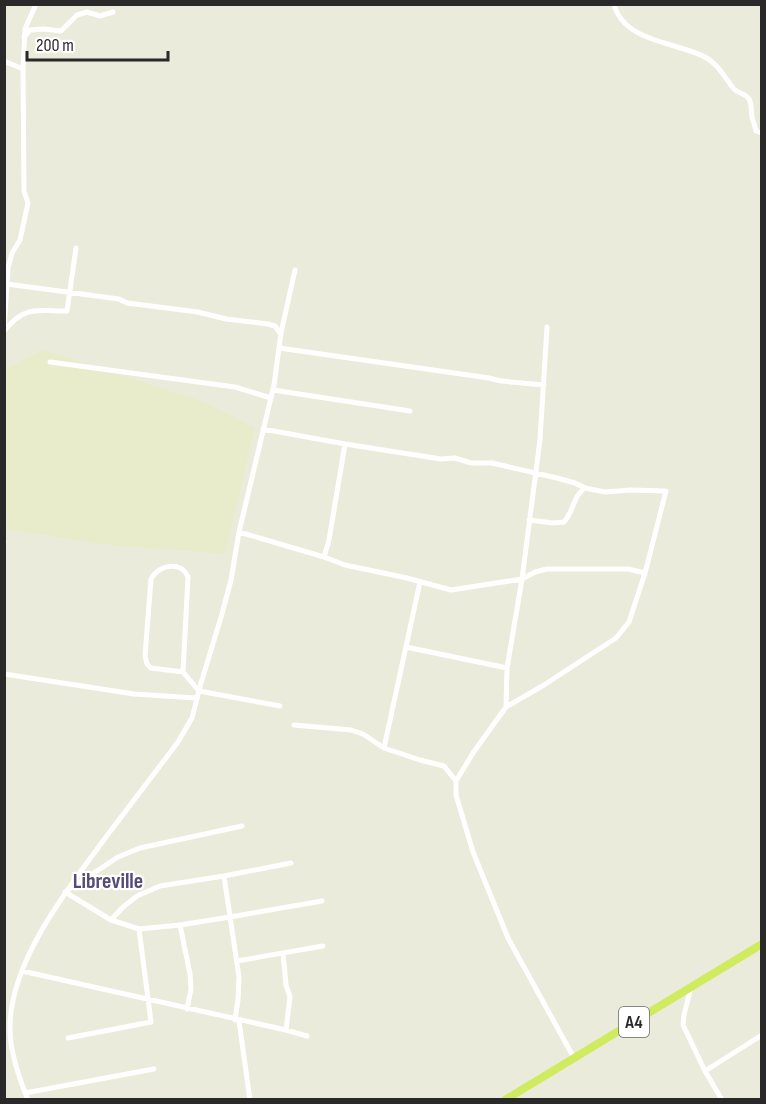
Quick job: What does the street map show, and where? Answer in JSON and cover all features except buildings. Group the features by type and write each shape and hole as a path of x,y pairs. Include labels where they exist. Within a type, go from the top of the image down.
{"main road":[{"name":"A4","path":"505,1100 762,944"}],"street":[{"path":"5,330 8,268 12,253 20,240 28,203 24,191 24,29 36,4"},
{"path":"614,4 616,13 630,28 641,35 673,47 686,49 715,63 736,92 746,94 751,102 756,131 762,133"},
{"path":"24,37 30,30 61,31 77,15 87,12 100,16 113,12"},
{"path":"4,62 23,69"},
{"path":"5,330 17,316 27,312 67,311 76,248"},
{"path":"28,1100 16,1065 10,1031 15,990 33,947 65,892 178,742 192,718 231,580 239,532 273,390 280,333 295,270"},
{"path":"8,284 119,299 127,303 268,324 275,326 280,333"},
{"path":"506,708 507,668 522,579 540,440 547,327"},
{"path":"279,348 501,381 544,385"},
{"path":"50,362 235,387 271,398"},
{"path":"273,390 410,411"},
{"path":"263,429 441,459 455,458 471,463 492,463 605,492 666,491 645,573 629,622 616,638 506,708 456,781 456,795 473,852 508,938 574,1058"},
{"path":"324,557 329,540 345,444"},
{"path":"529,520 564,522 570,516 578,493 585,488"},
{"path":"239,532 345,565 451,590 522,579 547,569 628,569 645,573"},
{"path":"183,672 188,577 181,568 163,567 154,573 151,579 145,656 147,664 151,668 183,672 199,691 280,706"},
{"path":"384,748 420,582"},
{"path":"406,647 507,668"},
{"path":"4,674 134,694 197,698"},
{"path":"294,725 351,730 363,734 384,748 420,760 441,764 456,781"},
{"path":"65,892 118,857 140,848 242,826"},
{"path":"111,920 137,896 160,886 291,863"},
{"path":"224,876 237,961 239,990 237,1020 250,1100"},
{"path":"65,892 111,920 139,929 180,925 322,900"},
{"path":"180,925 190,974 191,989 187,1009"},
{"path":"68,1038 151,1022 139,929"},
{"path":"237,961 323,946"},
{"path":"283,953 286,985 290,997 286,1030"},
{"path":"22,971 307,1036"},
{"path":"691,987 683,1025 722,1100"},
{"path":"705,1071 762,1035"},
{"path":"25,1093 154,1069"}],"shaded area":[{"path":"42,350 202,401 255,428 225,554 99,544 8,529 4,512 4,370"}],"district":[{"name":"Libreville","path":"108,880"}]}
